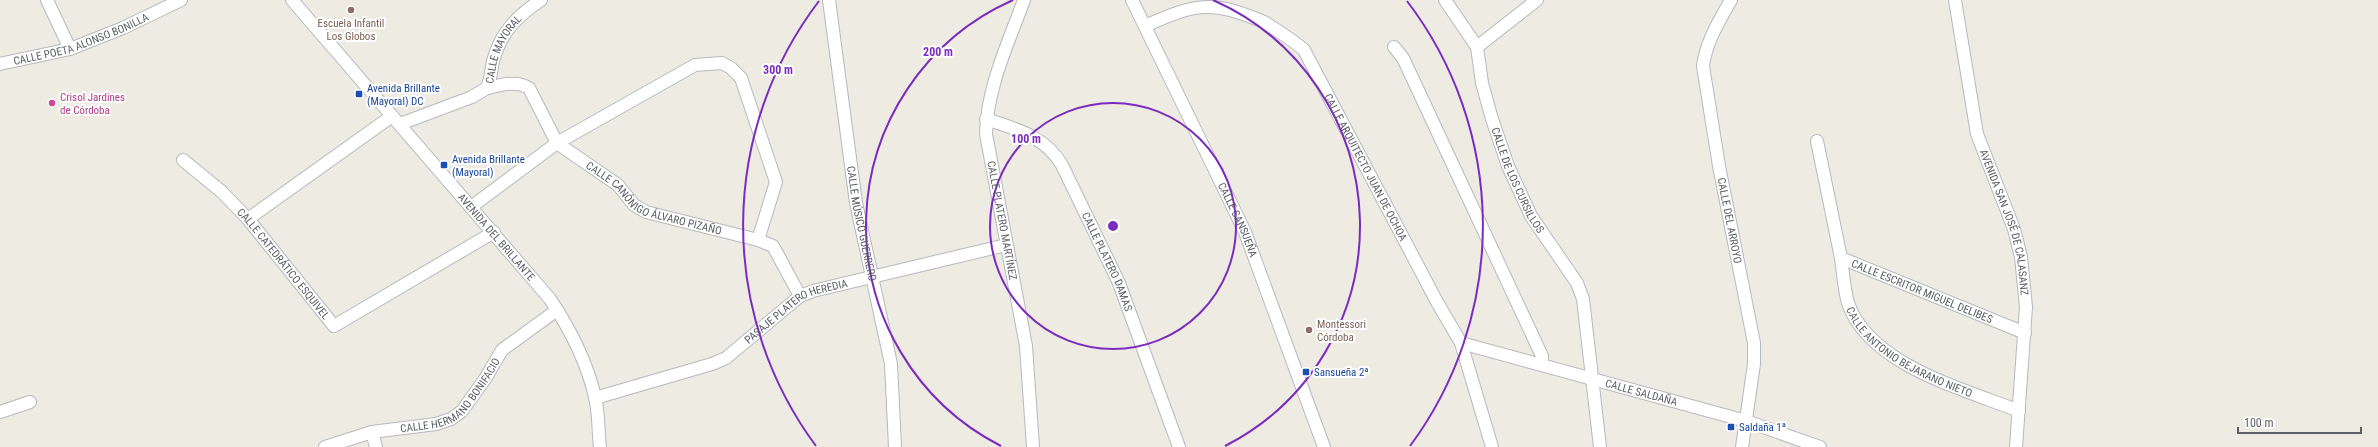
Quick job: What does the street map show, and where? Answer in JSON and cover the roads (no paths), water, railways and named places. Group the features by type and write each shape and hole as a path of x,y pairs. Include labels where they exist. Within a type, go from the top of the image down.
{"street":[{"path":"47,0 70,50"},
{"name":"CALLE POETA ALONSO BONILLA","path":"0,64 70,50 123,28 181,0"},
{"name":"AVENIDA DEL BRILLANTE","path":"292,0 494,232 558,310 574,338 595,398 600,447"},
{"name":"CALLE MAYORAL","path":"248,219 396,120 472,97 487,88 491,77 496,50 504,34 512,23 541,0"},
{"name":"CALLE MÚSICO GUERRERO","path":"829,0 856,203 891,364 895,447"},
{"name":"CALLE PLATERO MARTÍNEZ","path":"1024,0 992,86 986,119 987,147 1029,368 1033,447"},
{"name":"CALLE SANSUEÑA","path":"1132,0 1245,232 1324,447"},
{"path":"1445,0 1477,48 1537,0"},
{"name":"CALLE DEL ARROYO","path":"1731,0 1710,37 1705,51 1703,66 1718,158 1754,343 1754,364 1742,447"},
{"name":"AVENIDA SAN JOSÉ DE CALASANZ","path":"1955,0 1977,134 1987,166 2014,229 2021,257 2026,307 2016,447"},
{"name":"CALLE ARQUITECTO JUAN DE OCHOA","path":"1145,26 1190,6 1218,2 1245,10 1287,37 1304,50 1437,302 1461,343 1492,447"},
{"path":"1394,47 1403,58 1413,79 1542,356 1542,364"},
{"name":"CALLE DE LOS CURSILLOS","path":"1477,48 1482,83 1508,166 1531,216 1577,283 1582,295 1600,447"},
{"path":"471,207 557,143 695,65 722,64 731,68 741,78 776,182 758,240"},
{"name":"CALLE CANÓNIGO ÁLVARO PIZAÑO","path":"487,88 514,83 523,84 529,88 557,143 618,185 634,205 646,212 758,240 773,246 800,296"},
{"name":"CALLE PLATERO DAMAS","path":"986,119 1037,138 1052,151 1062,165 1119,283 1179,447"},
{"name":"CALLE ESCRITOR MIGUEL DELIBES","path":"1817,141 1841,258 2024,332"},
{"name":"CALLE CATEDRÁTICO ESQUIVEL","path":"183,160 222,192 248,219 334,326 494,232"},
{"name":"PASAJE PLATERO HEREDIA","path":"595,398 712,364 726,358 800,296 813,291 1006,245"},
{"name":"CALLE ANTONIO BEJARANO NIETO","path":"1841,258 1848,303 1867,334 1880,346 1911,368 2019,411"},
{"name":"CALLE HERMANO BONIFACIO","path":"325,447 372,432 436,424 451,419 462,412 485,380 502,350 558,310"},
{"name":"CALLE SALDAÑA","path":"1461,343 1746,421 1820,447"},
{"path":"0,412 30,402"},
{"path":"372,432 376,447"}],"place":[{"name":"Escuela Infantil Los Globos","path":"351,10"},
{"name":"Avenida Brillante (Mayoral) DC","path":"359,94"},
{"name":"Crisol Jardines de Córdoba","path":"52,103"},
{"name":"Avenida Brillante (Mayoral)","path":"444,165"},
{"name":"Montessori Córdoba","path":"1309,330"},
{"name":"Sansueña 2ª","path":"1306,372"},
{"name":"Saldaña 1ª","path":"1731,427"}]}
